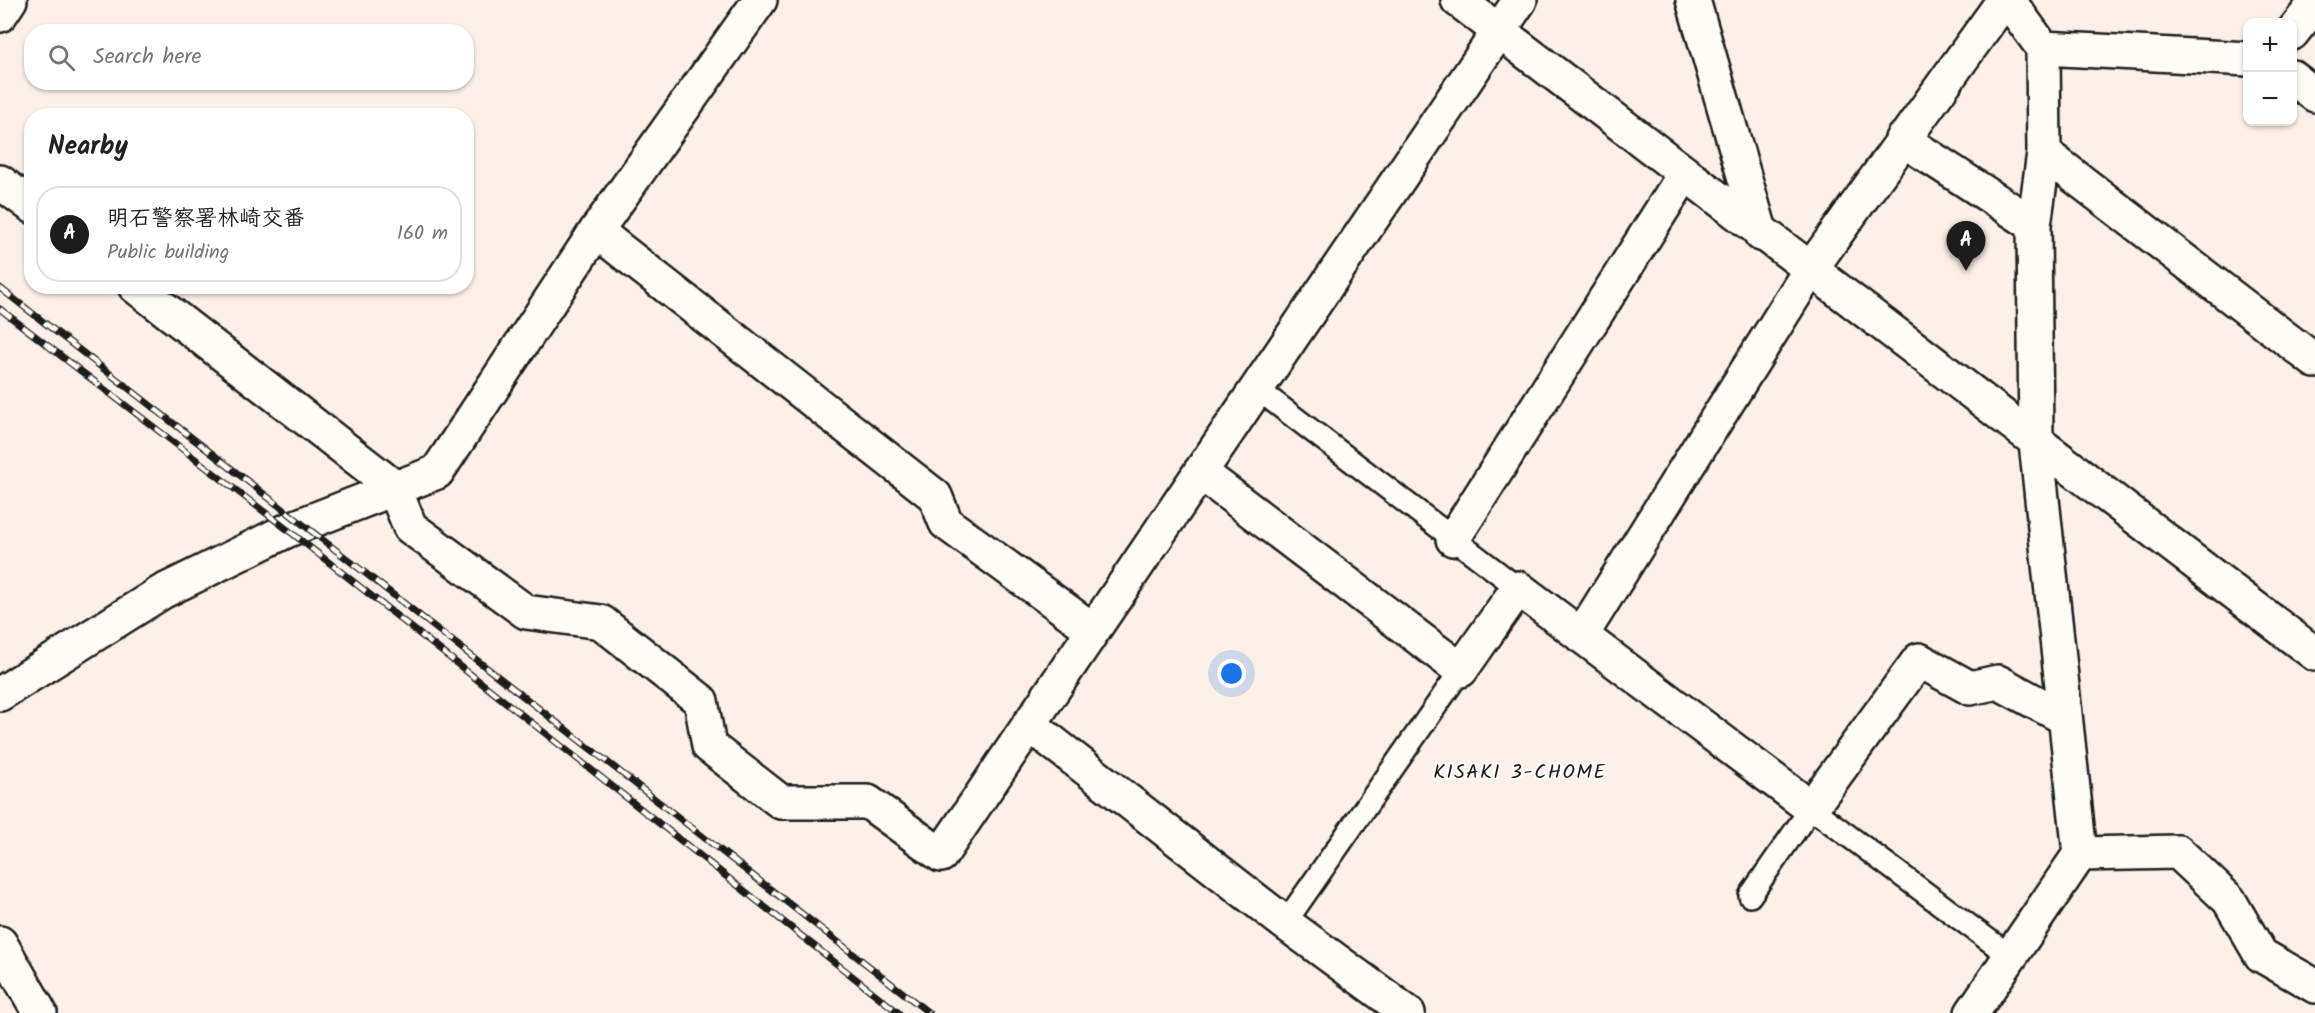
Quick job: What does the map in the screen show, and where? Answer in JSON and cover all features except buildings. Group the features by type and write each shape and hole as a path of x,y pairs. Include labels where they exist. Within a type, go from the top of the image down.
{"street":[{"path":"0,15 10,0"},
{"path":"0,694 162,592 288,530 437,472 596,231 760,0"},
{"path":"1458,0 1761,234 2315,654"},
{"path":"145,294 394,487 410,527 526,612 601,622 701,701 709,746 781,802 868,802 941,855 1520,0"},
{"path":"1693,0 1761,234"},
{"path":"1581,636 1810,270 1902,139 2006,0 2043,48 2044,153 2034,225 2036,443 2080,854 1973,1012"},
{"path":"2297,27 2315,4"},
{"path":"2043,48 2243,59"},
{"path":"2297,81 2315,94"},
{"path":"1902,139 2034,225"},
{"path":"2044,153 2315,361"},
{"path":"1453,539 1684,175"},
{"path":"0,182 24,200"},
{"path":"596,231 935,496 946,523 1093,630"},
{"path":"1200,472 1461,670 1518,588 1811,808 1919,660 1970,688 1998,682 2065,718"},
{"path":"1029,724 1285,923 1408,1013"},
{"path":"2080,854 2178,852 2229,900 2261,955 2315,986"},
{"path":"0,943 40,1013"}],"lane":[{"path":"1256,388 1518,588"},
{"path":"1285,923 1461,670"},
{"path":"1750,896 1811,808 2010,956"}],"railway":[{"path":"0,288 929,1013"},
{"path":"0,309 288,530 899,1013"}],"place":[{"name":"明石警察署林崎交番","path":"1966,271"}],"district":[{"name":"KISAKI 3-CHOME","path":"1520,771"}]}
